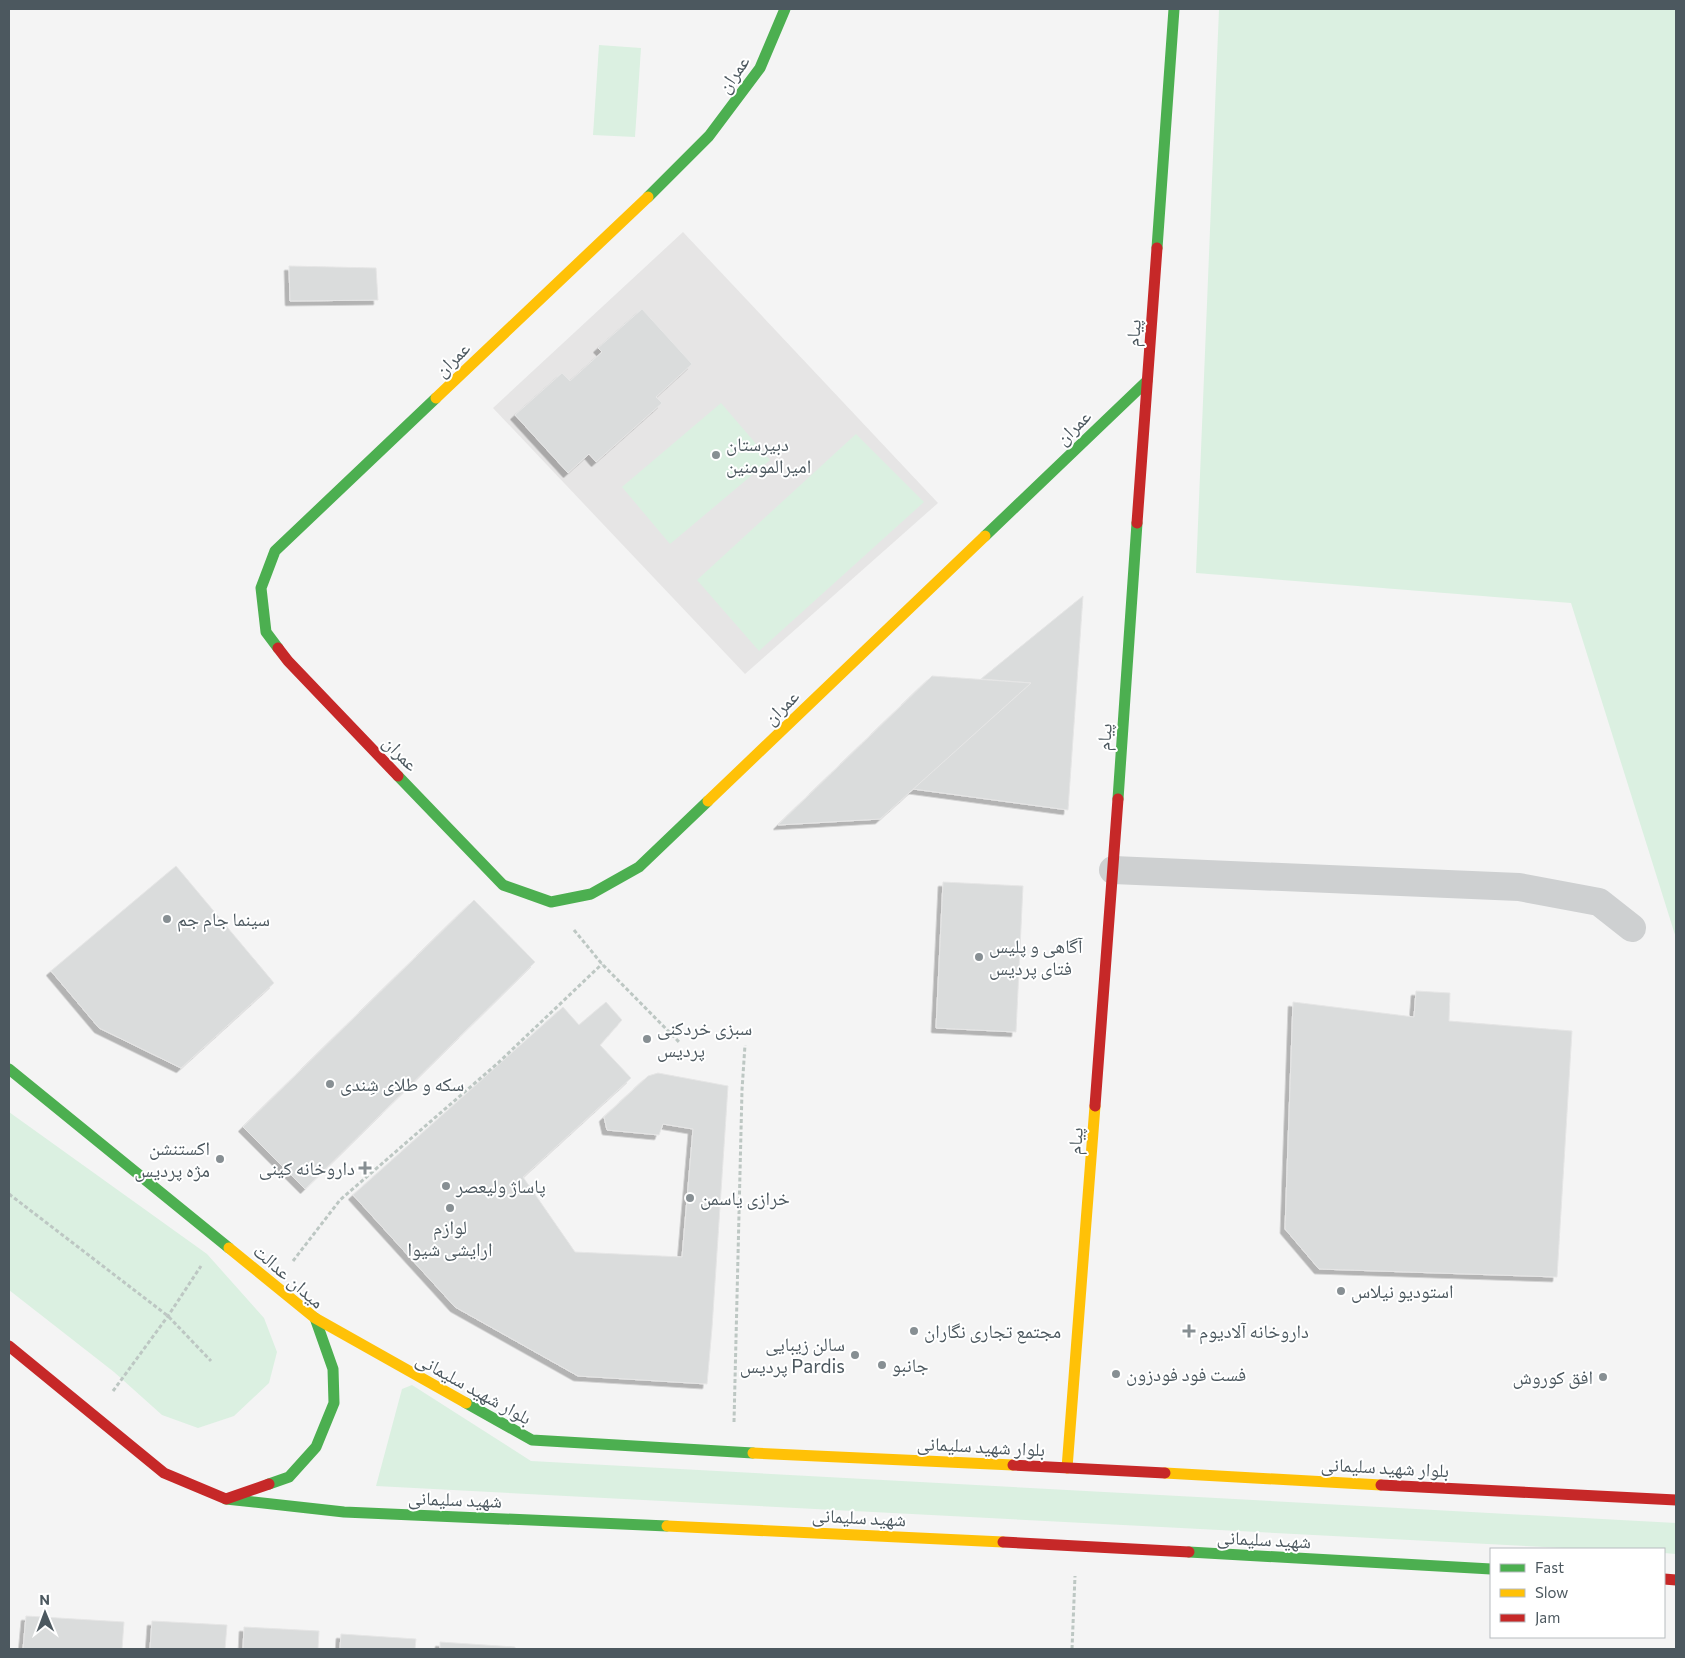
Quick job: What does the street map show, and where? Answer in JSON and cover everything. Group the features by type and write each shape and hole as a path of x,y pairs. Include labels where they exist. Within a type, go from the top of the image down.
{"main road":[{"name":"عمران","path":"785,9 760,68 709,136 646,199 275,551 261,588 266,632 288,661 503,885 551,902 592,894 639,867 1147,381"},
{"name":"پیام","path":"1067,1468 1113,870 1174,9"},
{"name":"میدان عدالت","path":"9,1069 315,1318 333,1369 334,1403 316,1447 289,1477 226,1499"},
{"name":"بلوار شهید سلیمانی","path":"315,1318 532,1440 1676,1500"},
{"path":"9,1346 164,1473 226,1499"},
{"name":"شهید سلیمانی","path":"226,1499 344,1512 1077,1546 1490,1569"}],"street":[{"path":"1113,870 1519,887 1599,902 1632,928"}],"path":[{"path":"551,902 602,964 680,1044"},
{"path":"274,1285 340,1200 498,1063 602,964"},
{"path":"734,1452 742,1090 745,1045"},
{"path":"9,1194 168,1316 212,1361"},
{"path":"94,1416 168,1316 219,1240"},
{"path":"1072,1649 1077,1546"}],"shaded area":[{"name":"دبیرستان امیرالمومنین","path":"683,232 938,503 745,674 493,408"}],"green space":[{"path":"1219,9 1676,9 1676,938 1571,603 1196,573"},
{"path":"599,45 641,48 635,137 593,135"},
{"path":"721,403 770,460 670,544 622,487"},
{"path":"856,434 924,502 759,651 697,580"},
{"path":"9,1112 207,1254 264,1318 277,1352 269,1383 234,1416 198,1428 162,1415 114,1372 9,1290"},
{"path":"412,1385 531,1461 1676,1523 1676,1554 1665,1553 1665,1548 1564,1548 376,1486 402,1389"}],"building":[{"path":"289,266 376,268 378,300 290,301"},
{"path":"642,309 692,364 656,397 662,403 596,462 589,454 568,473 515,415 562,373 570,381 602,352 598,348"},
{"path":"1083,596 1068,810 913,789 1031,683 981,679"},
{"path":"932,676 1031,683 880,819 778,825"},
{"name":"سینما جام جم","path":"176,866 274,983 181,1068 99,1028 51,971"},
{"name":"آگاهی و پلیس فتای پردیس","path":"943,882 1023,886 1016,1032 936,1028"},
{"path":"474,900 535,962 305,1189 243,1127"},
{"path":"1416,991 1450,993 1449,1021 1572,1031 1557,1277 1319,1269 1285,1229 1293,1002 1414,1017"},
{"name":"پاساژ ولیعصر","path":"606,1002 622,1020 600,1045 631,1078 523,1177 575,1252 682,1257 693,1129 663,1124 659,1135 607,1130 604,1117 648,1076 658,1073 728,1086 707,1384 578,1376 455,1307 353,1195 563,1007 579,1025"},
{"path":"26,1616 124,1622 122,1649 23,1649"},
{"path":"152,1621 227,1625 225,1649 150,1649"},
{"path":"244,1627 319,1631 318,1649 243,1649"},
{"path":"341,1634 416,1639 415,1649 340,1649"},
{"path":"440,1642 515,1647 515,1649 440,1649"}],"traffic: fast":[{"path":"648,197 709,136 760,68 785,9"},
{"path":"1157,248 1174,9"},
{"path":"985,536 1147,381"},
{"path":"278,648 266,632 261,588 275,551 436,398"},
{"path":"1118,799 1137,523"},
{"path":"398,776 503,885 551,902 591,894 639,867 708,801"},
{"path":"9,1069 229,1248"},
{"path":"269,1484 289,1477 316,1447 334,1403 333,1369 315,1318"},
{"path":"466,1403 532,1440 753,1453"},
{"path":"226,1499 344,1512 667,1526"},
{"path":"1189,1552 1490,1569"}],"traffic: slow":[{"path":"436,398 648,197"},
{"path":"708,801 985,536"},
{"path":"1067,1468 1095,1106"},
{"path":"229,1248 315,1318 466,1403"},
{"path":"753,1453 1013,1465"},
{"path":"1165,1473 1381,1485"},
{"path":"667,1526 1003,1542"}],"traffic: jam":[{"path":"1137,523 1157,248"},
{"path":"278,648 288,661 398,776"},
{"path":"1095,1106 1118,799"},
{"path":"9,1346 164,1473 226,1499 269,1484"},
{"path":"1013,1465 1165,1473"},
{"path":"1381,1485 1676,1500"},
{"path":"1003,1542 1189,1552"},
{"path":"1665,1579 1676,1580"}],"place":[{"name":"دبیرستان امیرالمومنین","path":"716,455"},
{"name":"سینما جام جم","path":"167,919"},
{"name":"آگاهی و پلیس فتای پردیس","path":"979,957"},
{"name":"سبزی خردکنی پردیس","path":"647,1039"},
{"name":"سکه و طلای شِندی","path":"330,1084"},
{"name":"اکستنشن مژه پردیس","path":"220,1159"},
{"name":"داروخانه کینی","path":"365,1168"},
{"name":"پاساژ ولیعصر","path":"446,1186"},
{"name":"خرازی یاسمن","path":"690,1198"},
{"name":"لوازم ارایشی شیوا","path":"450,1208"},
{"name":"استودیو نیلاس","path":"1341,1291"},
{"name":"مجتمع تجاری نگاران","path":"914,1331"},
{"name":"داروخانه آلادیوم","path":"1189,1331"},
{"name":"سالن زیبایی پردیس Pardis","path":"855,1355"},
{"name":"جانبو","path":"882,1365"},
{"name":"فست فود فودزون","path":"1116,1374"},
{"name":"افق کوروش","path":"1603,1377"}]}
